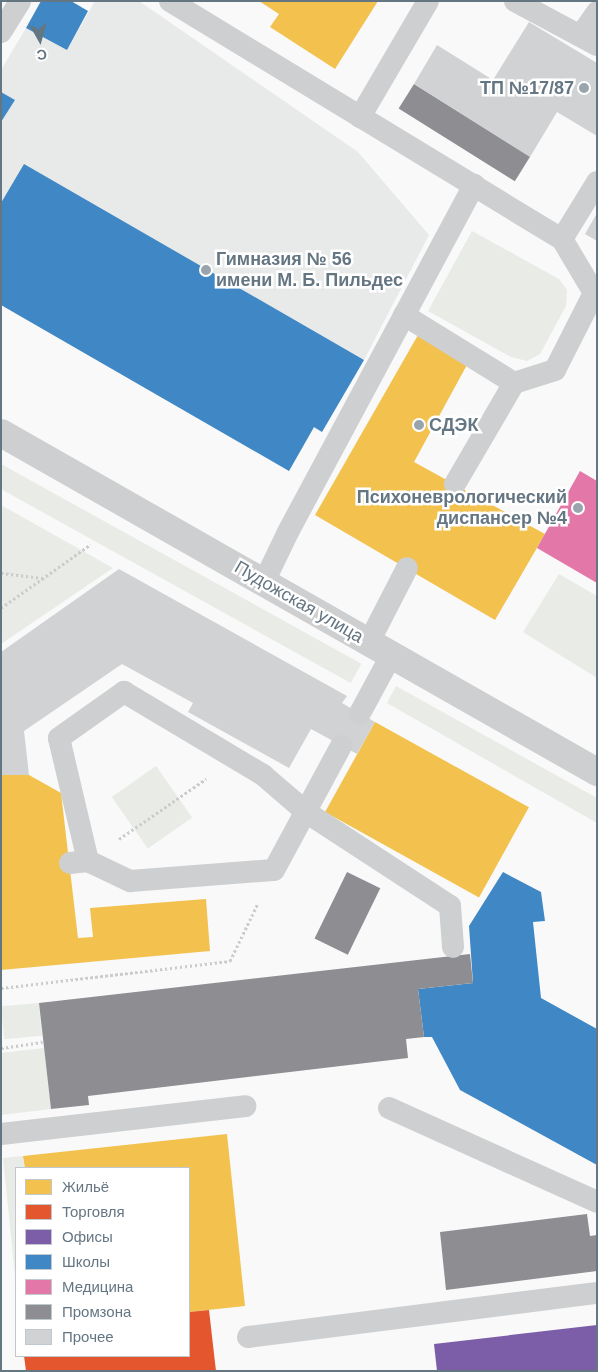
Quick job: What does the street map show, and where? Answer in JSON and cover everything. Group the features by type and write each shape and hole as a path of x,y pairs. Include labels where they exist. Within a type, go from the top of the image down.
{"street":[{"name":"Пудожская улица","path":"1,433 597,772"}],"lane":[{"path":"1,32 20,1"},
{"path":"170,1 562,239 594,293 555,370 514,383 455,484"},
{"path":"360,117 428,1"},
{"path":"515,1 589,40 597,12"},
{"path":"562,239 597,182"},
{"path":"264,582 288,532 474,186"},
{"path":"404,315 514,383"},
{"path":"360,713 407,568"},
{"path":"341,746 306,812 274,870 130,881 79,862 59,738 124,692 263,775 306,812 450,906 452,947"},
{"path":"1,1134 246,1106"},
{"path":"389,1108 597,1202"},
{"path":"248,1337 597,1293"}],"path":[{"path":"1,608 91,544"},
{"path":"1,573 44,578"},
{"path":"79,862 236,758"},
{"path":"1,988 230,961 274,870"},
{"path":"1,1048 43,1042"}],"shaded area":[{"name":"Гимназия № 56 имени М. Б. Пильдес","path":"95,1 139,1 358,152 429,235 364,360 322,432 314,428 289,471 1,305 1,122 15,100 1,92 1,70 26,28 67,50"},
{"path":"472,231 559,279 567,290 566,306 540,354 527,361 511,357 428,311"},
{"path":"1,464 361,664 351,683 1,489"},
{"path":"1,505 113,568 1,644"},
{"path":"559,574 597,596 597,678 523,632"},
{"path":"396,686 597,798 597,823 387,703"},
{"path":"156,766 192,818 148,849 112,797"},
{"path":"39,1003 42,1036 4,1039 1,1006"},
{"path":"44,1048 51,1109 1,1115 1,1053"},
{"path":"23,1156 25,1167 15,1167 15,1275 3,1158"}],"building: Жильё":[{"path":"259,1 378,1 335,69 270,27 279,14"},
{"path":"418,335 468,363 414,462 545,534 495,620 315,515"},
{"path":"375,722 529,807 479,897 325,812"},
{"path":"1,775 29,775 61,793 78,938 93,937 90,908 206,899 210,951 1,970"},
{"path":"227,1134 245,1306 190,1312 190,1167 25,1167 23,1156"}],"building: Торговля":[{"path":"209,1310 216,1371 26,1371 24,1357 190,1357 190,1312"}],"building: Офисы":[{"path":"597,1325 597,1371 437,1371 434,1344"}],"building: Школы":[{"path":"41,1 71,1 88,11 67,50 26,28"},
{"path":"1,92 15,100 1,122"},
{"path":"24,164 364,360 322,432 314,427 289,471 1,305 1,203"},
{"path":"503,872 541,892 545,921 533,922 541,998 597,1029 597,1165 460,1090 432,1037 424,1037 418,989 473,983 469,926"}],"building: Медицина":[{"name":"Психоневрологический диспансер №4","path":"580,471 597,481 597,583 537,548"}],"building: Промзона":[{"path":"414,84 530,157 515,181 399,109"},
{"path":"347,872 380,888 348,955 315,939"},
{"path":"470,954 473,983 418,989 424,1037 406,1039 408,1058 88,1096 89,1105 51,1109 39,1003"},
{"path":"587,1214 590,1236 597,1235 597,1271 446,1290 440,1232"}],"building: Прочее":[{"path":"529,22 597,63 597,136 557,112 530,157 414,84 437,45 493,80"},
{"path":"597,213 597,241 585,234"},
{"path":"119,569 347,696 342,703 375,722 357,754 311,729 289,768 188,712 193,703 122,664 24,731 29,775 1,775 1,652"}],"place":[{"name":"ТП №17/87","path":"584,88"},
{"name":"Гимназия № 56 имени М. Б. Пильдес","path":"206,270"},
{"name":"СДЭК","path":"419,425"},
{"name":"Психоневрологический диспансер №4","path":"578,508"}]}
